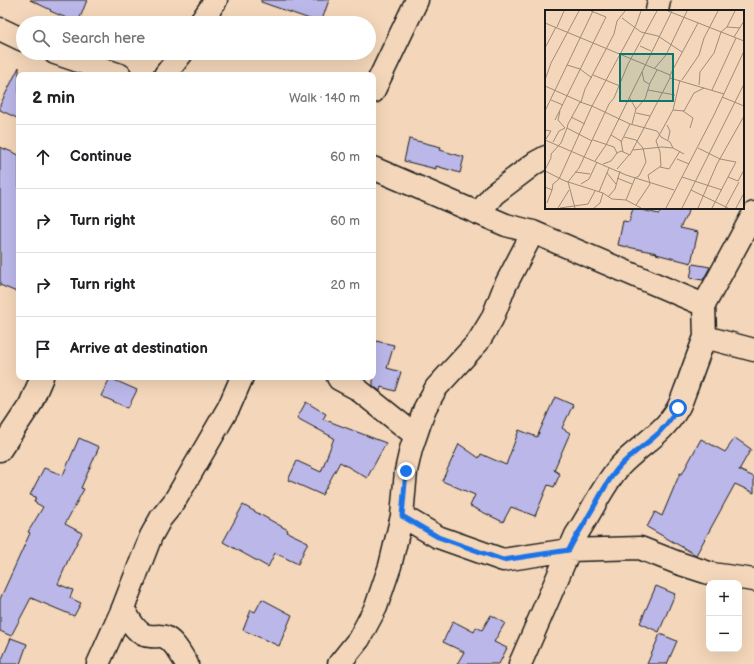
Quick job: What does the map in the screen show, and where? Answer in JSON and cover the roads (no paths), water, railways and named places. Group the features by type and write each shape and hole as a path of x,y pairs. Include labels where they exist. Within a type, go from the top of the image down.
{"street":[{"path":"205,16 216,0"},
{"path":"376,86 417,0"},
{"path":"657,10 659,0"},
{"path":"0,29 16,37"},
{"path":"76,60 111,72"},
{"path":"168,72 177,60"},
{"path":"479,213 494,194 545,158"},
{"path":"376,169 506,225 533,232 704,305"},
{"path":"520,664 576,535 589,516 604,489 620,467 635,451 668,423 678,408 705,337 704,305 754,213"},
{"path":"339,664 359,639 376,607 390,566 402,516 406,471 415,435 425,408 436,388 478,342 492,320 505,286 533,232"},
{"path":"705,337 754,350"},
{"path":"0,449 30,405 41,380"},
{"path":"98,664 123,608 151,536 161,518 174,502 186,482 229,407 241,380"},
{"path":"342,380 356,388 415,435"},
{"path":"402,516 438,537 503,560 569,550 640,548 678,563 712,574 754,580"},
{"path":"123,608 131,622 141,633 148,636 161,636 172,642 187,664"}]}
